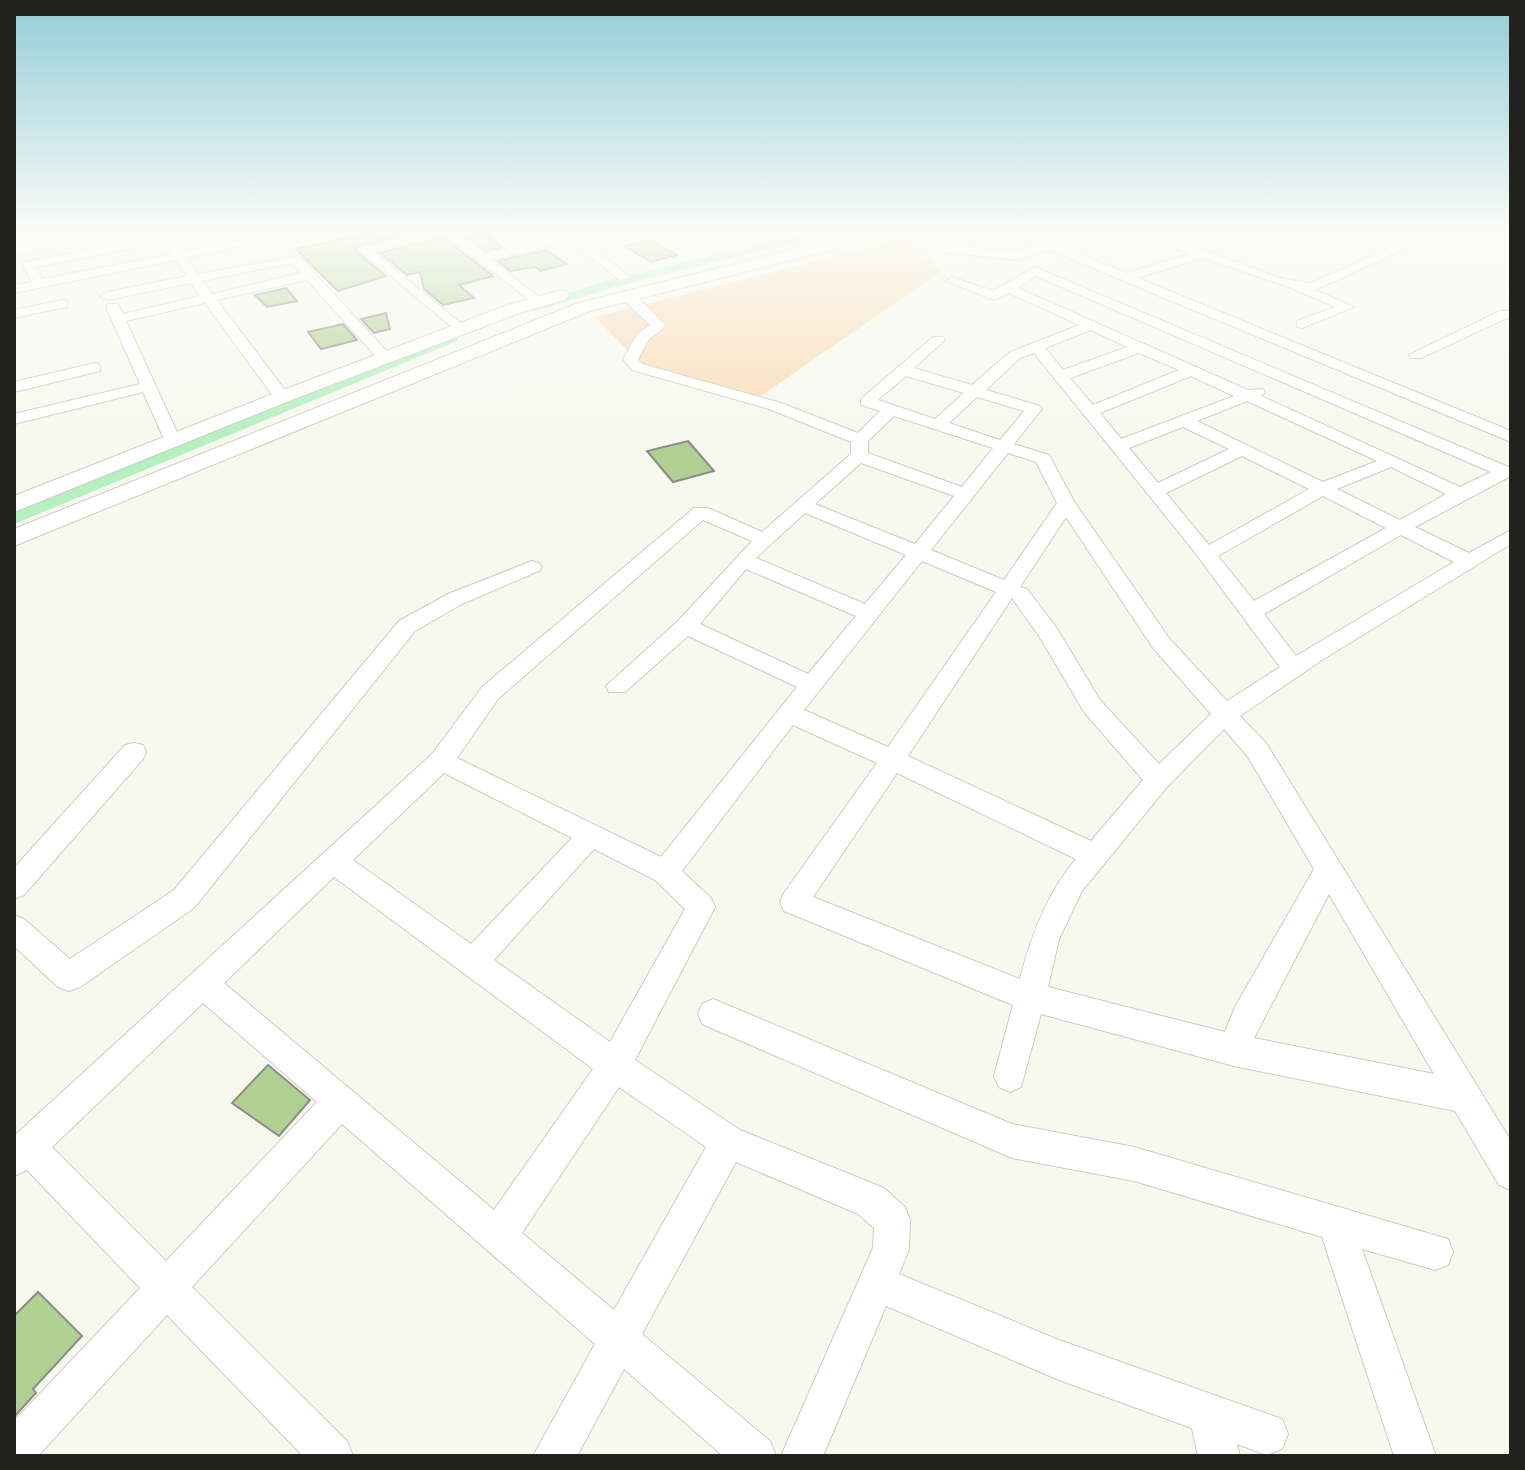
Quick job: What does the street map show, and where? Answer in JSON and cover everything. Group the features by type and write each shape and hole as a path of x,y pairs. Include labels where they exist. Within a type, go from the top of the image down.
{"main road":[{"path":"14,505 282,397 459,329 545,301"},
{"path":"14,538 590,301"}],"street":[{"path":"109,301 173,441"},
{"path":"118,319 198,301"},
{"path":"211,301 282,397"},
{"path":"333,301 385,358"},
{"path":"425,301 459,329"},
{"path":"633,301 659,326 643,336 630,359 637,367 775,406 967,495"},
{"path":"1037,301 1460,494"},
{"path":"1104,301 1505,472 1460,494 1253,611"},
{"path":"1179,301 1511,437"},
{"path":"1302,324 1347,307 1330,301"},
{"path":"14,314 62,304"},
{"path":"1416,355 1505,314 1511,315"},
{"path":"937,425 1015,355 1092,325"},
{"path":"938,340 867,402 1043,459 1066,503 1161,643 1257,750 1511,1173"},
{"path":"1036,346 1153,492 1209,553 1294,669"},
{"path":"1061,376 1141,347"},
{"path":"1117,447 1330,363"},
{"path":"14,387 95,368"},
{"path":"665,872 1034,409 904,370"},
{"path":"1089,412 1193,370"},
{"path":"14,419 149,386"},
{"path":"617,686 686,626 743,560 860,448 891,410"},
{"path":"1184,421 1469,561"},
{"path":"1153,492 1243,449"},
{"path":"1209,553 1322,489 1392,461"},
{"path":"1066,503 794,902 1030,997 1234,1050 1464,1096"},
{"path":"802,505 1020,594 1048,632 1092,706 1158,780"},
{"path":"332,1456 167,1289 21,1153 441,761 490,693 701,512 765,540"},
{"path":"1010,1076 1045,938 1072,883 1158,780 1224,715 1511,536"},
{"path":"743,560 870,614"},
{"path":"14,928 69,977 184,899 407,626 455,599 532,567"},
{"path":"686,626 812,685"},
{"path":"789,713 1096,856"},
{"path":"14,887 134,752"},
{"path":"441,761 665,872 701,907 615,1065 498,1236"},
{"path":"473,962 591,835"},
{"path":"334,862 615,1065 728,1142 871,1201 892,1220 891,1249 802,1456"},
{"path":"1234,1050 1246,1017 1328,869"},
{"path":"202,983 755,1456"},
{"path":"713,1014 1012,1141 1134,1164 1435,1252"},
{"path":"14,1451 340,1102"},
{"path":"554,1456 728,1142"},
{"path":"1335,1222 1415,1456"},
{"path":"876,1283 1059,1360 1267,1434"},
{"path":"1209,1413 1219,1456"}],"shaded area":[{"path":"660,301 899,301 758,398 649,372 595,317"}],"building":[{"path":"261,301 297,301 267,307"},
{"path":"438,301 462,301 443,305"},
{"path":"386,313 390,329 374,333 361,319"},
{"path":"343,324 357,340 321,349 308,332"},
{"path":"688,441 714,471 673,482 647,451"},
{"path":"268,1065 310,1100 279,1136 232,1103"},
{"path":"38,1292 82,1336 33,1389 36,1393 14,1417 14,1316"}],"waterway":[{"path":"535,307 556,301"},
{"path":"14,518 452,338"}]}
